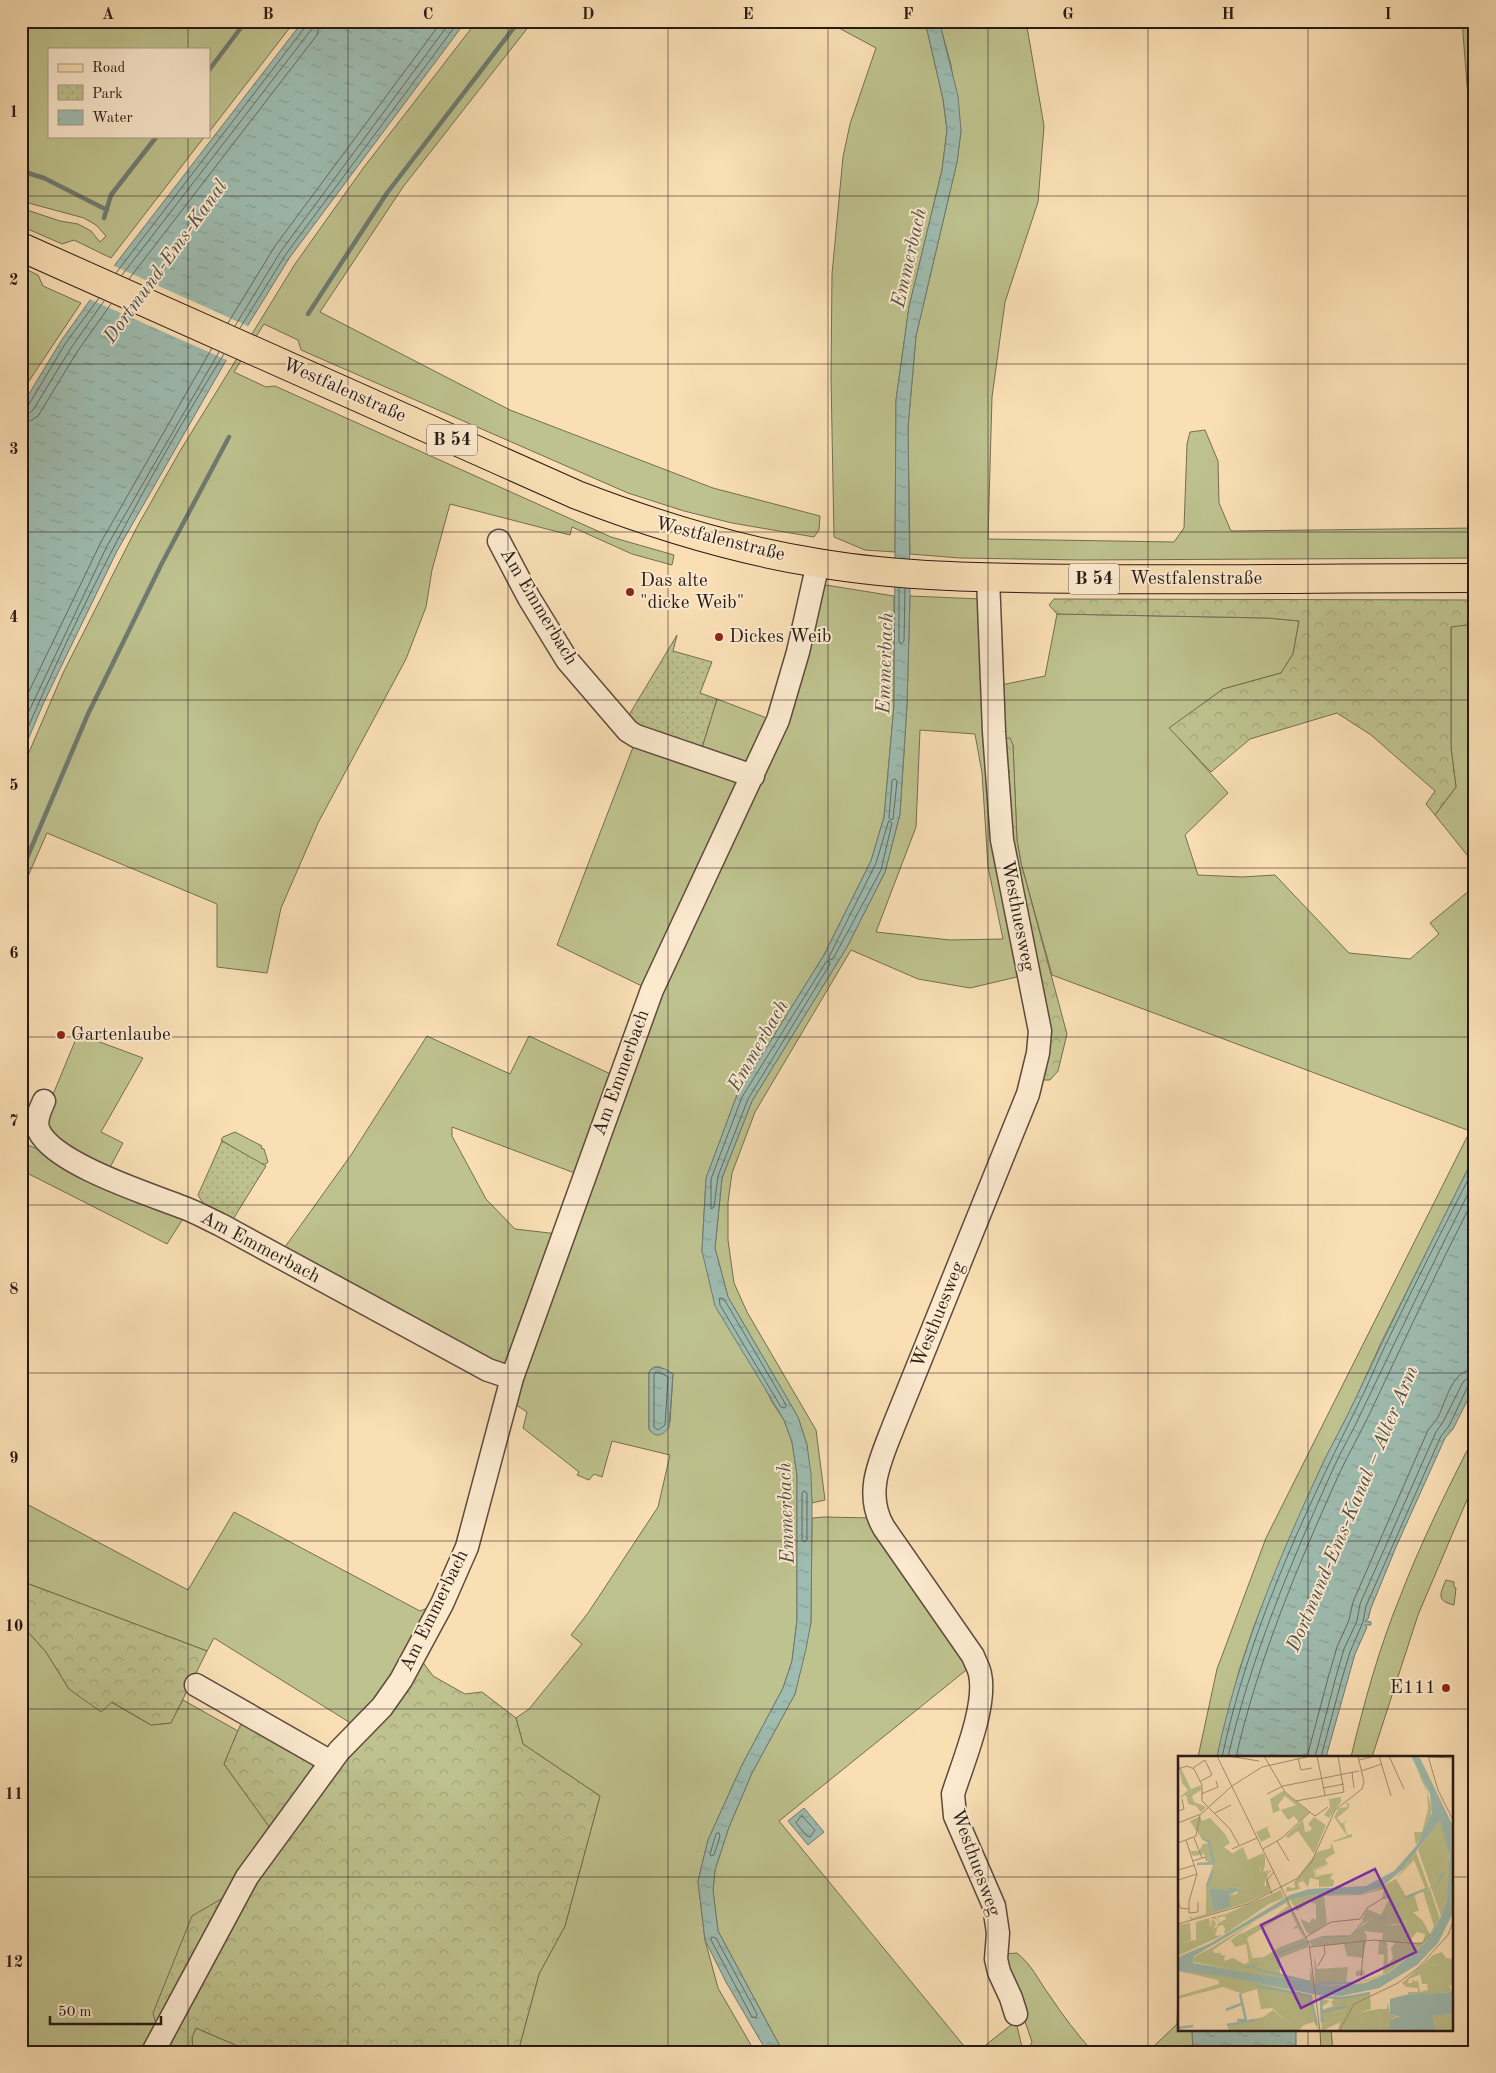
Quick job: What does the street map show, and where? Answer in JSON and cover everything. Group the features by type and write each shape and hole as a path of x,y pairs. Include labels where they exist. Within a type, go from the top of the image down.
{"main road":[{"name":"Westfalenstraße","path":"21,247 526,473 616,510 686,533 753,551 818,564 867,570 988,578 1475,578"}],"street":[{"name":"Am Emmerbach","path":"498,541 529,598 567,660 628,730 643,739 753,776"},
{"name":"Am Emmerbach","path":"153,2052 247,1877 339,1751 387,1700 405,1672 442,1604 468,1547 512,1378 652,990 778,720 786,697 818,564"},
{"name":"Westhuesweg","path":"988,578 994,732 1002,840 1040,1031 1038,1053 1028,1094 877,1470 873,1495 876,1514 884,1528 973,1656 980,1673 979,1708 953,1794 953,1805 955,1816 994,1906 998,1933 996,1959 999,1972 1016,2014"},
{"name":"Am Emmerbach","path":"44,1101 37,1122 38,1130 45,1140 66,1156 138,1192 184,1208 221,1225 488,1370 512,1378"},
{"path":"196,1685 331,1762"}],"green space":[{"path":"21,21 295,21 210,131 210,48 48,48 48,138 203,138 111,258 74,240 62,244 21,226 21,208 60,221 78,224 91,231 100,242 106,236 96,225 84,218 21,201"},
{"path":"477,21 533,21 403,187 320,312 510,410 713,488 820,516 819,530 814,537 732,523 684,511 628,493 301,350 298,340 264,324 234,372 266,387 275,386 611,537 674,555 672,565 632,554 572,527 570,535 450,504 432,570 426,607 406,659 318,823 281,908 267,973 217,967 217,904 47,833 21,892 21,771 63,673 137,527 180,451 295,264 364,167"},
{"path":"826,21 925,21 943,99 947,130 942,170 909,307 896,400 895,552 865,550 834,537 831,377 832,274 843,157 850,124 876,48"},
{"path":"939,21 1026,21 1044,126 1038,202 1005,302 992,397 988,539 1174,542 1184,528 1187,444 1190,432 1205,430 1218,461 1219,503 1231,531 1475,528 1475,558 1080,560 960,558 910,554 908,427 916,336 957,162 961,131 951,65"},
{"path":"1462,21 1475,21 1475,186"},
{"path":"21,267 38,275 43,286 81,303 21,393"},
{"path":"826,585 894,596 894,706 884,817 871,861 824,955 737,1095 706,1179 702,1251 772,1402 784,1420 792,1442 797,1475 797,1620 792,1661 783,1688 742,1765 708,1840 698,1881 705,1940 718,1988 755,2052 518,2052 539,1974 565,1926 600,1796 523,1744 516,1718 529,1709 582,1644 571,1635 588,1613 658,1507 670,1455 612,1441 602,1477 594,1474 589,1480 577,1475 579,1472 523,1428 527,1412 510,1401 618,1100 818,595","holes":["660,1367 673,1374 670,1422 651,1432 649,1429 649,1373 651,1369"]},
{"path":"910,596 981,599 1021,976 970,988 918,979 851,950 755,1112 732,1173 728,1202 728,1240 734,1283 747,1312 816,1430 825,1500 812,1503 807,1445 798,1417 728,1297 715,1248 722,1178 752,1101 847,947 885,872 900,814 907,705","holes":["920,730 975,734 982,773 988,867 1003,939 950,940 876,932 916,827"]},
{"path":"1054,599 1475,600 1475,624 1451,627 1451,748 1456,787 1435,815 1426,804 1435,791 1371,735 1337,713 1250,739 1211,772 1169,728 1223,689 1281,673 1293,654 1299,621 1268,618 1057,614 1049,605"},
{"path":"1057,614 1268,618 1299,621 1293,654 1281,673 1223,689 1170,728 1228,793 1185,835 1198,875 1242,877 1275,875 1349,953 1410,959 1439,934 1430,923 1475,886 1475,1155 1323,1463 1291,1536 1254,1626 1239,1671 1217,1756 1198,1756 1217,1669 1266,1538 1470,1131 1052,975 1021,863 1017,840 1013,745 1001,738 1001,685 1045,676"},
{"path":"1475,624 1475,865 1435,815 1456,787 1451,748 1451,626"},
{"path":"677,635 673,651 712,662 700,693 717,699 700,754 626,720"},
{"path":"717,699 772,720 746,766 700,754"},
{"path":"1001,738 1010,738 1013,745 1017,840 1021,863 1067,1034 1058,1071 1050,1080 1042,1080 1011,857"},
{"path":"635,742 742,784 646,988 557,945"},
{"path":"78,1034 143,1058 101,1132 123,1143 107,1173 45,1130 49,1104"},
{"path":"427,1036 510,1074 529,1036 615,1076 580,1175 452,1127 452,1136 486,1199 515,1229 558,1234 506,1364 495,1368 280,1254 351,1155"},
{"path":"235,1132 262,1146 261,1148 264,1149 268,1162 260,1164 221,1140 223,1137"},
{"path":"222,1141 266,1166 232,1221 206,1208 198,1195"},
{"path":"21,1142 186,1214 167,1244 21,1170"},
{"path":"1475,1435 1475,1481 1418,1615 1372,1756 1351,1756 1372,1676 1392,1616 1445,1495"},
{"path":"21,1501 188,1590 234,1512 420,1611 437,1604 357,1727 214,1638 207,1651 21,1581"},
{"path":"812,1518 872,1518 970,1667 779,1821 969,2052 783,2052 718,1931 713,1891 715,1870 729,1827 752,1773 795,1694 811,1622"},
{"path":"1446,1580 1454,1582 1454,1587 1456,1588 1454,1605 1444,1601 1441,1596"},
{"path":"21,1581 207,1651 171,1723 151,1725 112,1702 101,1712 69,1689 46,1652 21,1624"},
{"path":"21,1624 46,1652 69,1689 111,1702 151,1725 170,1723 183,1700 238,1731 224,1764 273,1832 157,2028 151,2052 21,2052"},
{"path":"419,1657 433,1676 465,1694 482,1692 516,1718 523,1744 600,1796 565,1926 539,1974 518,2052 252,2052 196,2028 192,2037 193,2052 157,2052 157,2028 153,2013 192,1916 252,1881"},
{"path":"242,1721 311,1758 314,1771 273,1832 224,1764"},
{"path":"1017,1953 1031,1968 1065,2018 1093,2052 1027,2052 1032,2042 1002,1954"},
{"path":"1178,1994 1178,2030 1192,2030 1193,2052 1146,2052 1151,2049 1177,2024"},
{"path":"1016,2021 1023,2052 977,2052"},
{"path":"196,2028 252,2052 193,2052 192,2037"},
{"path":"1320,2030 1331,2030 1333,2052 1321,2052"}],"water":[{"name":"Dortmund-Ems-Kanal","path":"303,21 466,21 290,257 224,364 117,551 44,702 21,756 21,407 61,341 117,262"},
{"path":"925,21 939,21 958,96 961,131 957,162 916,336 908,427 910,596 907,705 900,814 885,872 847,947 752,1101 722,1178 715,1248 728,1297 798,1417 807,1445 811,1474 811,1622 806,1649 795,1694 752,1773 729,1827 715,1870 713,1891 718,1931 783,2052 767,2052 726,1982 705,1940 698,1881 708,1840 742,1765 783,1688 792,1661 797,1620 797,1475 792,1442 784,1420 715,1306 702,1251 706,1178 737,1095 824,955 871,861 884,817 894,706 896,400 909,307 942,170 947,130 943,99"},
{"name":"Dortmund-Ems-Kanal – Alter Arm","path":"1475,1155 1475,1385 1453,1429 1445,1438 1396,1547 1368,1619 1365,1621 1371,1622 1371,1625 1365,1625 1367,1627 1355,1654 1326,1756 1217,1756 1236,1681 1261,1607 1276,1570 1323,1463"},
{"path":"655,1367 665,1369 673,1374 669,1427 659,1435 654,1434 649,1429 649,1373"},
{"path":"804,1808 824,1832 808,1845 788,1821"},
{"path":"1192,2030 1296,2030 1296,2052 1193,2052"}],"pier":[{"path":"112,265 250,327 229,361 89,299"}],"waterway":[{"path":"210,69 246,21"},
{"path":"308,314 387,193 519,21"},
{"path":"104,218 111,195 155,138"},
{"path":"21,171 44,178 107,210"},
{"path":"21,872 88,714 162,563 229,437"}],"place":[{"name":"Das alte \"dicke Weib\"","path":"630,592"},
{"name":"Dickes Weib","path":"719,637"},
{"name":"Gartenlaube","path":"61,1035"},
{"name":"E111","path":"1446,1688"}],"water label":[{"name":"Emmerbach","path":"910,258"},
{"name":"Emmerbach","path":"886,663"},
{"name":"Emmerbach","path":"759,1046"},
{"name":"Emmerbach","path":"787,1513"}]}
